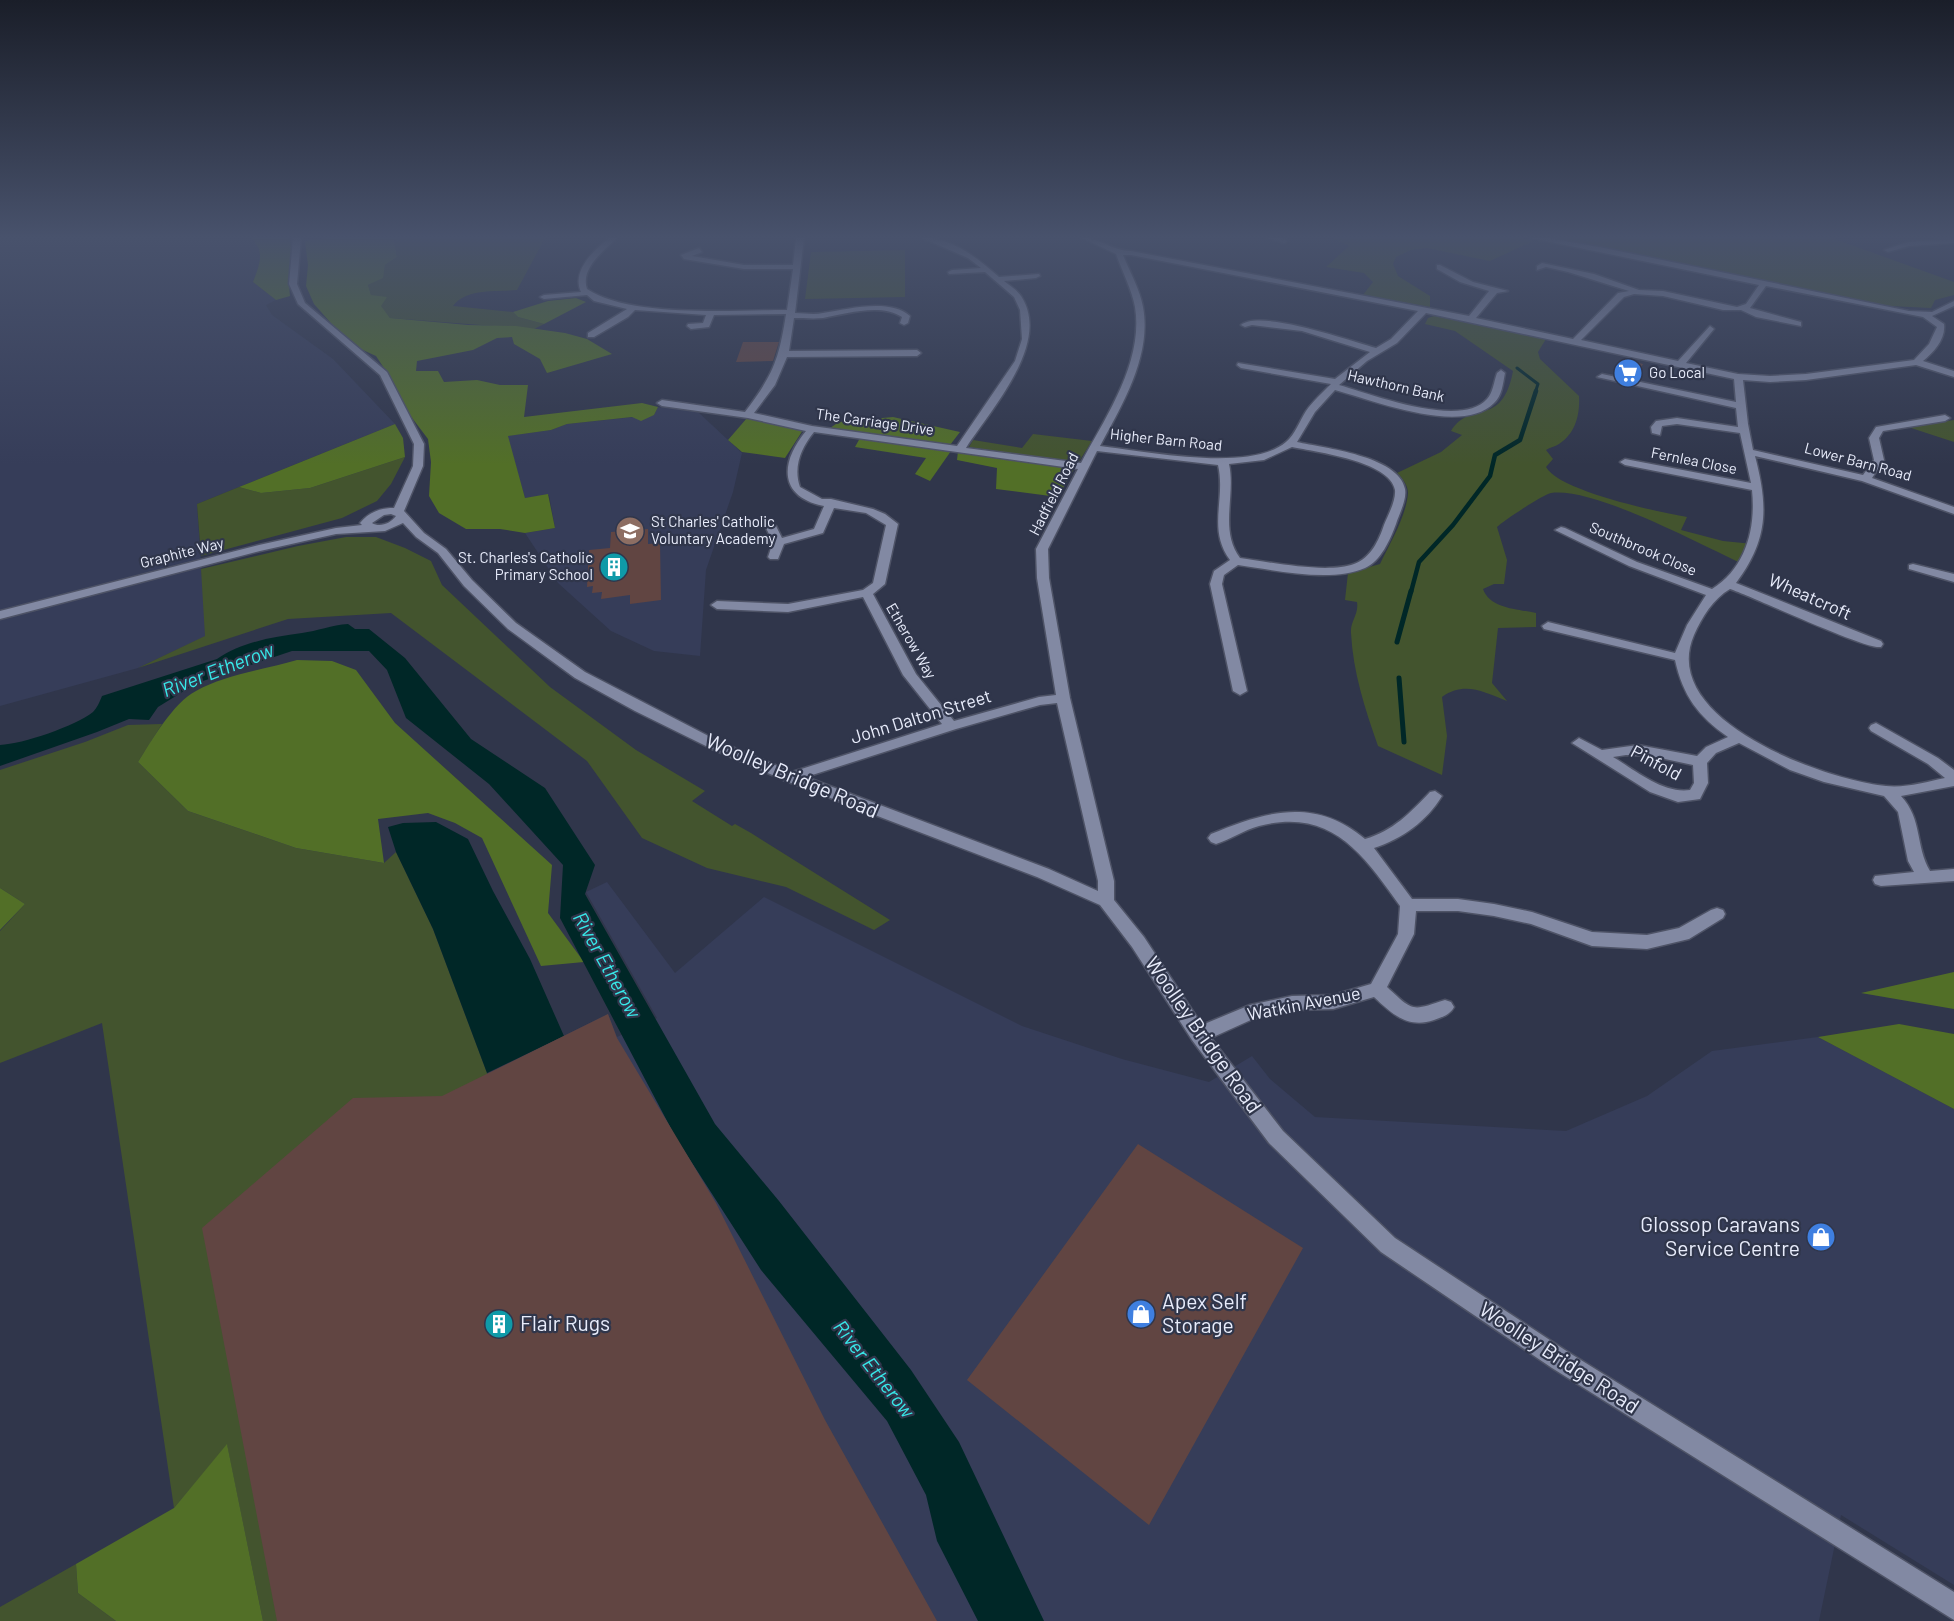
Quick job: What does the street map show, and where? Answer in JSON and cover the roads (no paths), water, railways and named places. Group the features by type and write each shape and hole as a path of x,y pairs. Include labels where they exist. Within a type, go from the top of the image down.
{"street":[{"path":"313,314 384,375 419,444 418,466 408,485 396,524 385,528"},
{"path":"591,336 626,314"},
{"path":"691,326 706,325 711,314"},
{"path":"762,314 820,316 830,314"},
{"path":"748,415 770,385 784,354 790,314"},
{"path":"902,314 906,316 904,323"},
{"path":"960,449 1019,361 1026,339 1024,314"},
{"name":"Hadfield Road","path":"1106,901 1106,881 1063,698 1047,611 1042,578 1042,549 1116,407 1133,368 1139,336 1139,314"},
{"path":"1240,691 1216,584 1218,573 1236,561 1297,568 1345,569 1360,566 1375,555 1387,534 1400,491 1394,477 1377,464 1291,444 1311,411 1335,384 1377,351 1394,341 1420,314"},
{"path":"1443,314 1738,377 1770,379 1806,377 1917,362 1954,374"},
{"path":"1472,319 1476,314"},
{"path":"1575,342 1603,314"},
{"path":"1756,314 1798,324"},
{"path":"1918,314 1938,314"},
{"path":"1917,362 1926,355 1941,334 1941,326 1925,315"},
{"path":"1245,325 1251,322 1303,329 1377,351"},
{"path":"1681,364 1710,329"},
{"path":"784,354 917,353"},
{"path":"1241,364 1335,384"},
{"name":"Hawthorn Bank","path":"1335,384 1423,410 1460,414 1482,408 1492,401 1501,373"},
{"path":"1602,377 1741,406"},
{"path":"1738,377 1744,431 1758,488 1759,525 1751,549 1728,584 1714,594 1698,618 1681,658 1689,687 1708,714 1738,738 1818,776 1857,787 1888,791 1954,779"},
{"path":"1630,395 1634,385"},
{"name":"The Carriage Drive","path":"662,403 748,415 812,429 1084,467"},
{"path":"1865,479 1876,469 1881,456 1874,438 1879,429 1945,418"},
{"path":"1657,433 1656,427 1659,423 1677,421 1744,431"},
{"name":"Etherow Way","path":"812,429 797,446 793,462 793,483 799,492 817,500 882,515 892,524 879,584 867,594 910,675 951,726"},
{"name":"Higher Barn Road","path":"1095,448 1223,462 1260,458 1291,444"},
{"name":"Lower Barn Road","path":"1751,452 1865,479 1954,511"},
{"path":"1223,462 1226,475 1223,526 1226,547 1236,561"},
{"name":"Fernlea Close","path":"1625,462 1758,488"},
{"path":"371,522 408,485"},
{"path":"779,542 819,531 831,502"},
{"path":"382,512 400,514"},
{"name":"Woolley Bridge Road","path":"400,514 420,535 442,551 468,583 512,626 580,675 715,745 900,820 1044,873 1106,901 1133,934 1198,1035 1276,1137 1388,1245 1560,1360 1954,1607"},
{"name":"Woolley Bridge Road","path":"371,522 385,528 420,535"},
{"name":"Graphite Way","path":"0,615 371,522"},
{"path":"772,528 779,542 774,557"},
{"name":"Southbrook Close","path":"1561,530 1633,564 1714,594"},
{"path":"1912,567 1954,578"},
{"name":"Wheatcroft","path":"1728,584 1765,596 1838,631 1877,644"},
{"path":"717,605 794,608 867,594"},
{"path":"1548,626 1681,658"},
{"name":"John Dalton Street","path":"791,777 951,726 1039,701 1063,698"},
{"path":"1876,728 1933,761 1954,779"},
{"name":"Pinfold","path":"1579,742 1655,788 1678,797 1695,795 1701,783 1700,762 1711,750 1738,738"},
{"name":"Pinfold","path":"1602,755 1615,750 1642,750 1700,762"},
{"path":"1888,791 1905,810 1916,861 1926,878"},
{"path":"1363,845 1389,839 1404,829 1435,796"},
{"path":"1216,838 1255,822 1286,817 1314,819 1340,829 1363,845 1408,905 1458,905 1494,910 1532,918 1592,939 1647,942 1683,934 1717,914"},
{"path":"1881,880 1954,875"},
{"name":"Watkin Avenue","path":"1198,1035 1250,1012 1292,1003 1333,1002 1377,989 1406,934 1408,905"},
{"name":"Watkin Avenue","path":"1377,989 1409,1015 1420,1018 1445,1007"}],"water":[{"name":"River Etherow","path":"348,624 355,629 369,629 405,658 471,739 545,788 595,865 585,894 715,1124 779,1201 911,1370 959,1442 1044,1621 978,1621 937,1541 926,1495 887,1421 761,1270 676,1138 560,918 563,865 489,784 406,718 387,670 369,651 292,651 197,683 158,707 149,720 129,719 0,766 0,745 35,738 74,723 93,712 102,696 217,659 237,648 258,641"},
{"path":"436,822 468,839 530,959 564,1036 487,1073 433,929 396,852 388,827 403,823"}],"waterway":[{"path":"1517,368 1538,384 1535,393"},
{"path":"1411,592 1419,562 1453,525 1490,476 1495,455 1520,440 1536,391"},
{"path":"1397,642 1411,591"},
{"path":"1399,678 1404,742"}],"place":[{"name":"Go Local","path":"1628,373"},
{"name":"St Charles' Catholic Voluntary Academy","path":"630,531"},
{"name":"St. Charles's Catholic Primary School","path":"614,567"},
{"name":"Glossop Caravans Service Centre","path":"1821,1237"},
{"name":"Apex Self Storage","path":"1141,1314"},
{"name":"Flair Rugs","path":"499,1324"}]}
